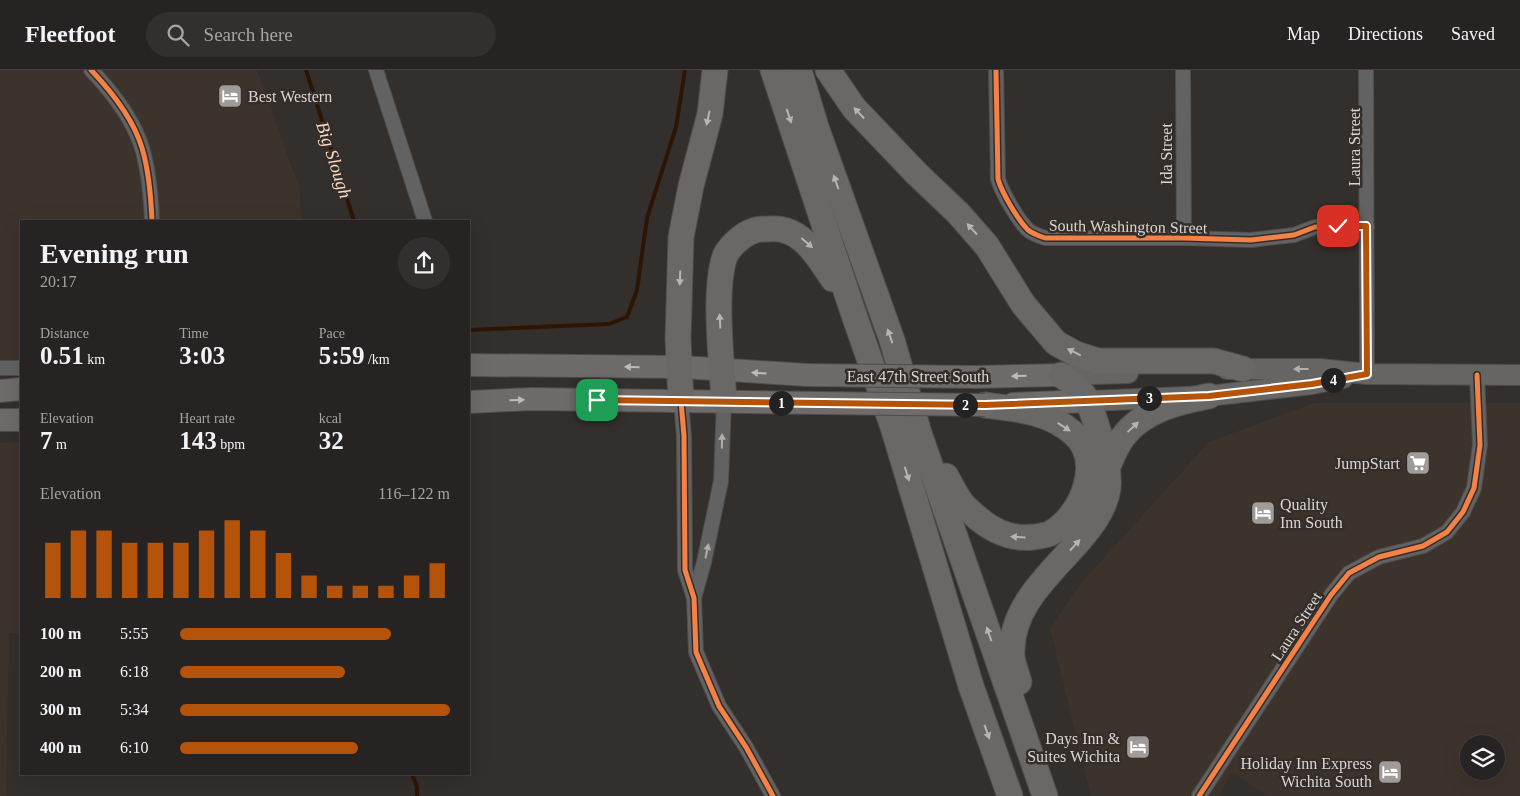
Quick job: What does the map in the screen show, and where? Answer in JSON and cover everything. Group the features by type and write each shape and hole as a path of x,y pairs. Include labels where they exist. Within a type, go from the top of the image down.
{"highway":[{"path":"681,401 678,321 681,237 691,186 710,114 715,70"},
{"path":"773,70 893,427 971,686 1010,796"},
{"path":"800,70 816,126 892,340 919,432 1047,796"},
{"path":"828,70 854,108 916,173 959,214 987,246 1023,304 1056,342 1076,354 1098,361 1214,361 1243,369"},
{"path":"724,401 719,309 721,280 726,255 739,239 753,230 773,228 795,234 811,246 852,309"},
{"path":"1047,796 1034,735 1012,657 1014,630 1023,607 1035,590 1091,528 1108,489 1107,468 1089,401 1072,382 1061,375"},
{"path":"1107,468 1123,436 1145,417 1180,401 1209,396"},
{"path":"919,432 962,504 987,526 1010,537 1028,538 1050,534 1065,522 1078,507 1087,481 1089,466 1084,449 1075,434 1047,417 1035,412 985,405"}],"main road":[{"name":"East 47th Street South","path":"470,366 681,368 807,375 977,378 1243,369 1320,369 1367,374 1520,375"},
{"name":"East 47th Street South","path":"470,402 531,399 985,405 1209,396 1312,384 1367,374"},
{"path":"0,391 20,389"},
{"path":"0,420 20,420"}],"street":[{"path":"91,70 108,88 119,104 130,121 142,148 150,190 152,220"},
{"path":"376,70 425,220"},
{"name":"South Washington Street","path":"996,70 998,179 1010,204 1027,229 1036,236 1046,238 1252,240 1294,235 1315,227 1366,226"},
{"name":"Ida Street","path":"1183,70 1184,238"},
{"name":"Laura Street","path":"1366,70 1367,374"},
{"path":"0,368 20,368"},
{"name":"Laura Street","path":"1199,796 1331,595 1349,573 1379,557 1424,546 1447,532 1463,512 1474,488 1480,445 1477,375"},
{"path":"681,401 684,436 685,570 694,598 696,652 720,706 746,747 773,796"},
{"path":"694,598 704,562 721,481 724,401"}],"shaded area":[{"path":"0,70 257,70 298,184 303,220 20,220 20,371 0,372"},
{"path":"1314,403 1520,403 1520,796 1268,796 1232,772 1219,796 1091,796 1050,628 1082,582 1209,442"},
{"path":"20,442 20,633 9,633 6,796 0,796 0,443"}],"waterway":[{"name":"Big Slough","path":"306,70 354,220"},
{"path":"470,330 609,324 627,317 637,290 647,218 676,127 685,70"},
{"name":"Big Slough","path":"412,775 417,787 417,796"}],"cycle path":[{"path":"91,70 121,106 138,137 148,175 152,220"},
{"path":"996,70 998,179 1007,199 1020,220 1028,230 1036,235 1045,238 1251,240 1294,235 1315,227 1367,226"},
{"path":"1199,796 1331,595 1349,573 1379,557 1423,546 1447,532 1463,512 1474,488 1480,445 1477,375"},
{"path":"681,401 684,436 685,570 694,598 696,652 719,706 746,747 773,796"}],"place":[{"name":"Best Western","path":"230,96"},
{"name":"JumpStart","path":"1418,463"},
{"name":"Quality Inn South","path":"1263,513"},
{"name":"Days Inn & Suites Wichita","path":"1138,747"},
{"name":"Holiday Inn Express Wichita South","path":"1390,772"}],"route":[{"path":"597,400 985,405 1209,396 1312,384 1367,374 1366,226 1338,226"}]}
